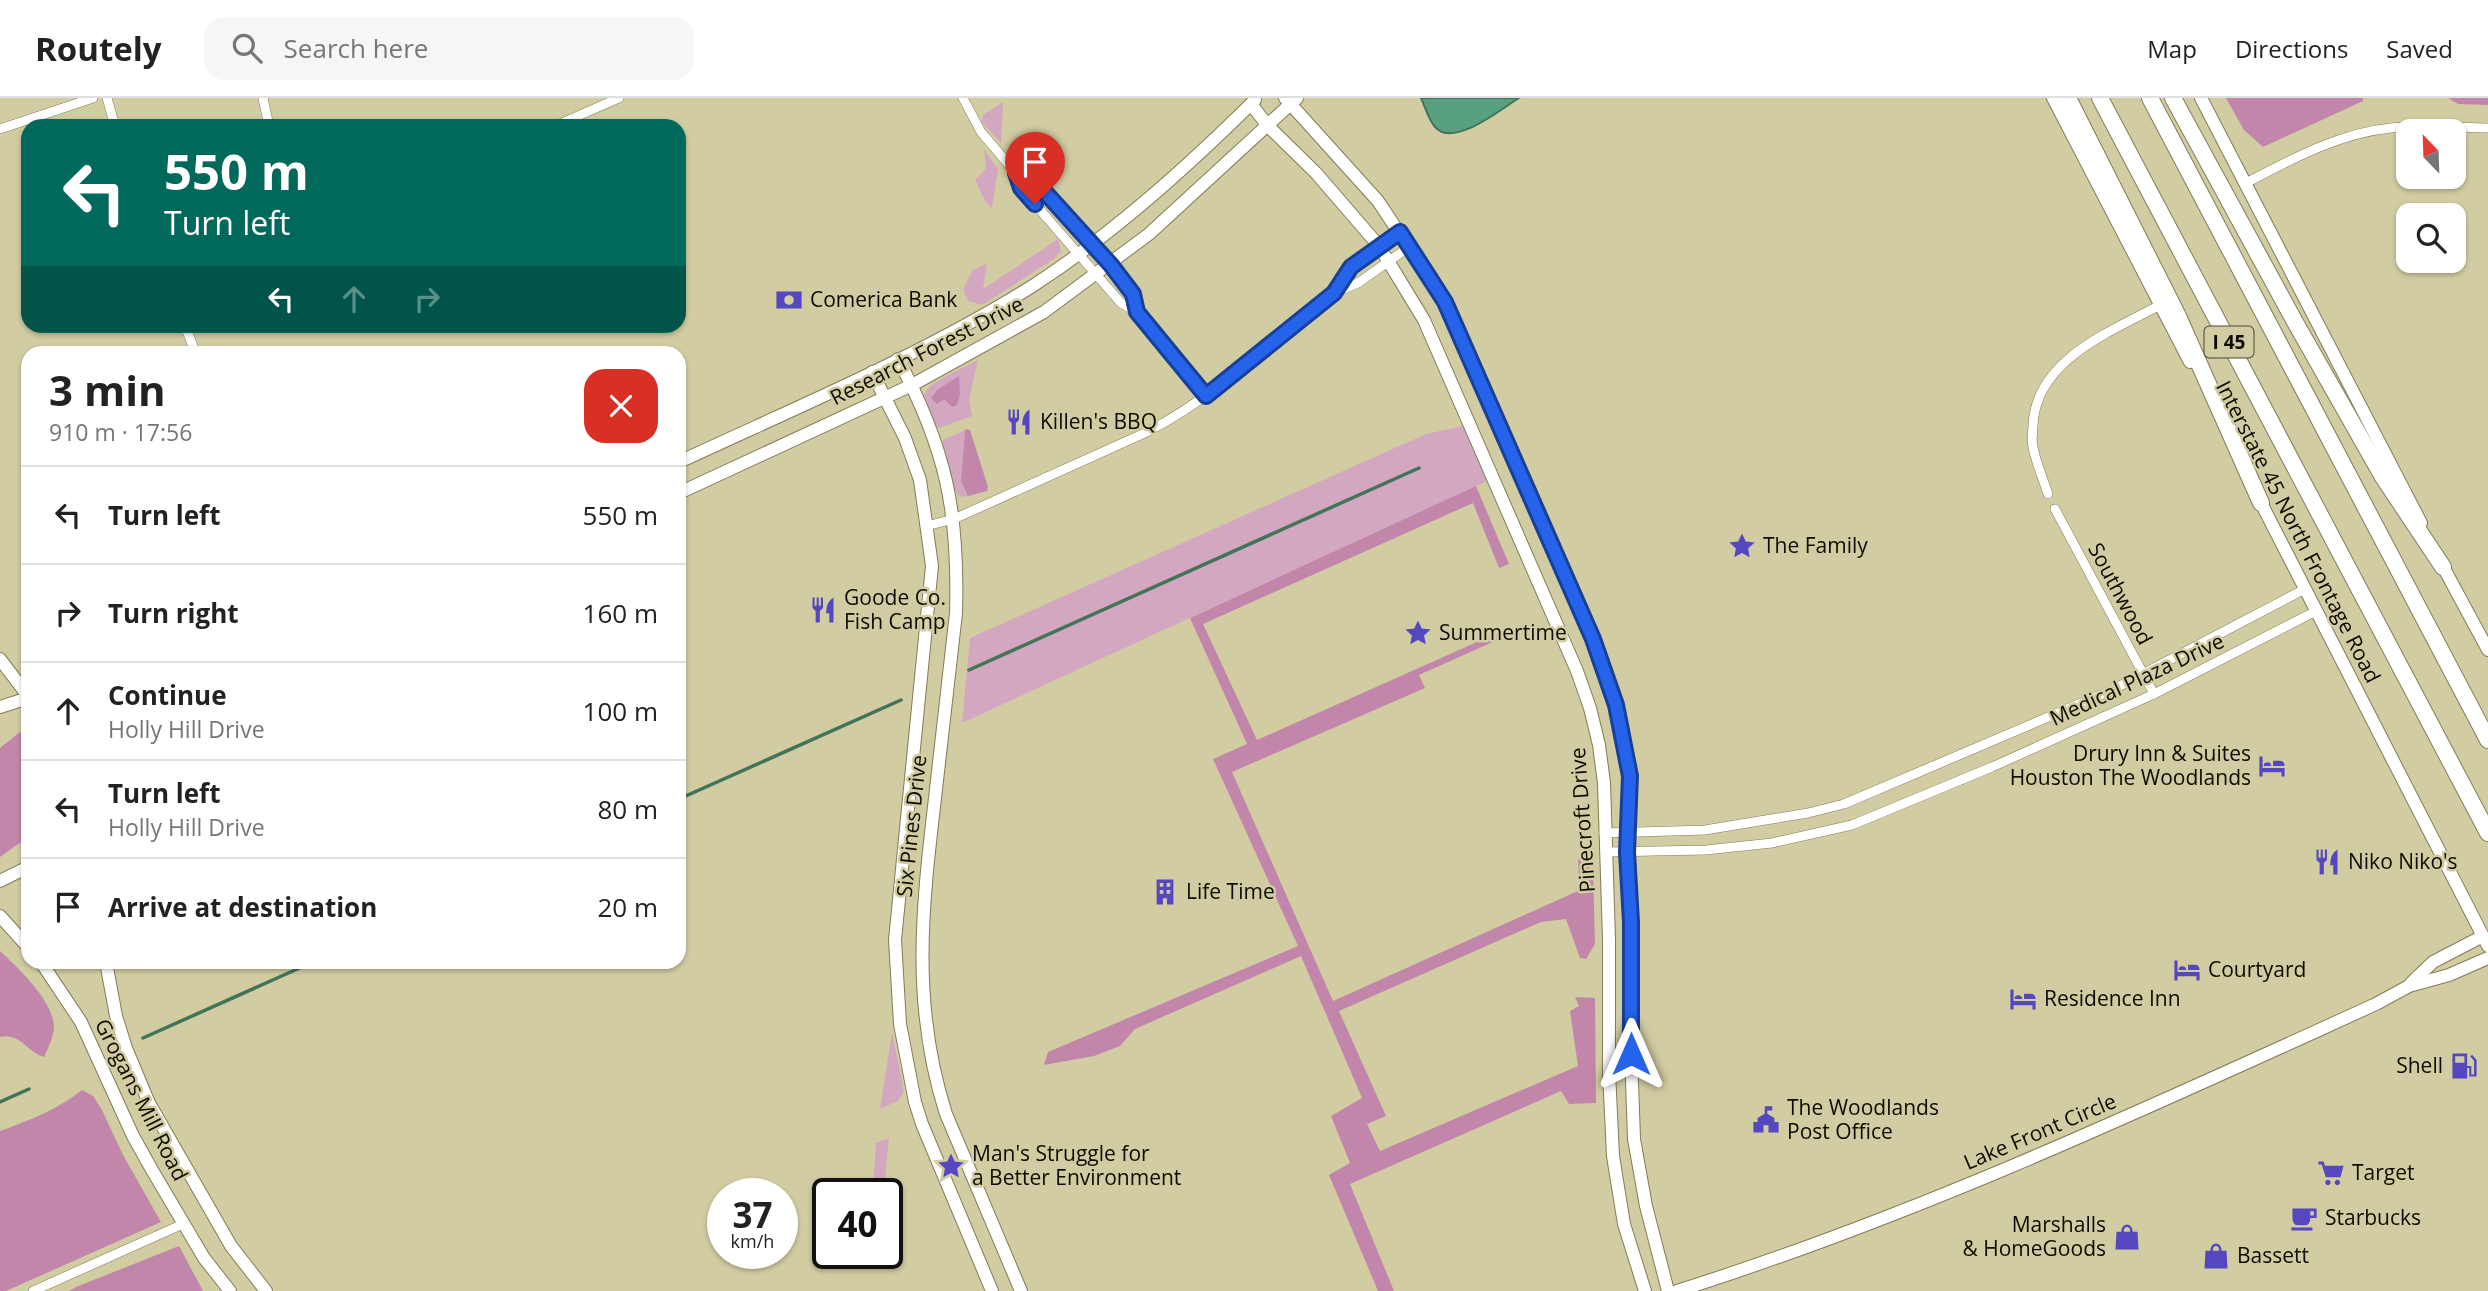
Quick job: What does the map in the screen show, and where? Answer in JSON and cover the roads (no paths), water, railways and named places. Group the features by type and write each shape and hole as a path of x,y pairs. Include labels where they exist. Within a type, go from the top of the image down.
{"highway":[{"path":"2068,98 2177,314 2261,503"},
{"name":"I 45","path":"2100,98 2488,833"},
{"name":"I 45","path":"2150,98 2488,740"},
{"path":"2173,98 2301,334 2383,477 2443,567"}],"street":[{"path":"26,119 93,98"},
{"path":"107,98 112,119"},
{"path":"263,98 268,119"},
{"path":"571,119 619,98"},
{"path":"962,98 981,132 1016,173 1021,188 1121,303 1137,312 1206,396"},
{"name":"Interstate 45 North Frontage Road","path":"2053,98 2162,304 2485,941"},
{"path":"2201,98 2488,650"},
{"name":"Research Forest Drive","path":"686,490 912,385 1017,328 1111,265 1187,201 1268,127 1291,100"},
{"name":"Pinecroft Drive","path":"1291,100 1378,201 1445,302 1600,658 1616,705 1630,776 1627,852 1631,922 1634,1139 1646,1206 1668,1291"},
{"name":"Research Forest Drive","path":"686,459 872,372 1031,287 1092,244 1174,176 1254,101"},
{"name":"Pinecroft Drive","path":"1254,101 1268,127 1316,173 1379,246 1424,320 1577,671 1590,708 1604,783 1613,1156 1624,1224 1645,1291"},
{"path":"0,129 21,121"},
{"path":"2246,183 2313,149 2369,131 2426,126 2488,128"},
{"path":"1016,173 1034,180 1111,265 1133,294 1137,312"},
{"path":"1334,293 1351,267 1400,232"},
{"path":"926,526 954,519 1178,416 1334,293 1358,283 1409,247"},
{"path":"2048,494 2032,445 2034,415 2045,385 2070,357 2095,339 2162,304"},
{"name":"Six Pines Drive","path":"898,359 934,437 946,474 954,519 957,569 956,612 922,918 925,1016 940,1096 1021,1291"},
{"name":"Six Pines Drive","path":"872,372 905,438 920,480 932,566 895,940 897,999 905,1056 922,1124 992,1291"},
{"name":"Southwood","path":"2055,509 2154,694"},
{"name":"Medical Plaza Drive","path":"1604,833 1704,830 1795,816 1844,804 2144,675 2305,589"},
{"name":"Medical Plaza Drive","path":"1605,852 1706,850 1772,844 1852,825 2154,694 2316,611"},
{"path":"0,659 21,688"},
{"path":"0,707 21,700"},
{"path":"915,743 940,748"},
{"path":"0,881 21,870"},
{"path":"0,916 21,939"},
{"path":"897,917 922,918"},
{"name":"Lake Front Circle","path":"2409,986 2433,962 2485,941"},
{"name":"Lake Front Circle","path":"1677,1291 1814,1246 1923,1203 2176,1094 2365,1009 2409,986 2449,975 2488,957"},
{"name":"Grogans Mill Road","path":"46,969 81,1023 133,1136 183,1224 204,1258 230,1291"},
{"name":"Grogans Mill Road","path":"107,969 116,1016 149,1103 231,1246 266,1291"},
{"path":"33,1291 183,1224"}],"waterway":[{"path":"969,670 1419,468"},
{"path":"686,796 901,700"},
{"path":"143,1038 297,969"},
{"path":"0,1102 29,1089"}],"place":[{"name":"Comerica Bank","path":"789,300"},
{"name":"Killen's BBQ","path":"1019,422"},
{"name":"The Family","path":"1742,546"},
{"name":"Goode Co. Fish Camp","path":"823,610"},
{"name":"Summertime","path":"1418,633"},
{"name":"Drury Inn & Suites Houston The Woodlands","path":"2272,766"},
{"name":"Niko Niko's","path":"2327,862"},
{"name":"Life Time","path":"1165,892"},
{"name":"Courtyard","path":"2187,970"},
{"name":"Residence Inn","path":"2023,999"},
{"name":"Shell","path":"2464,1066"},
{"name":"The Woodlands Post Office","path":"1766,1120"},
{"name":"Man's Struggle for a Better Environment","path":"951,1166"},
{"name":"Target","path":"2331,1173"},
{"name":"Starbucks","path":"2304,1218"},
{"name":"Marshalls & HomeGoods","path":"2127,1237"},
{"name":"Bassett","path":"2216,1256"}]}
